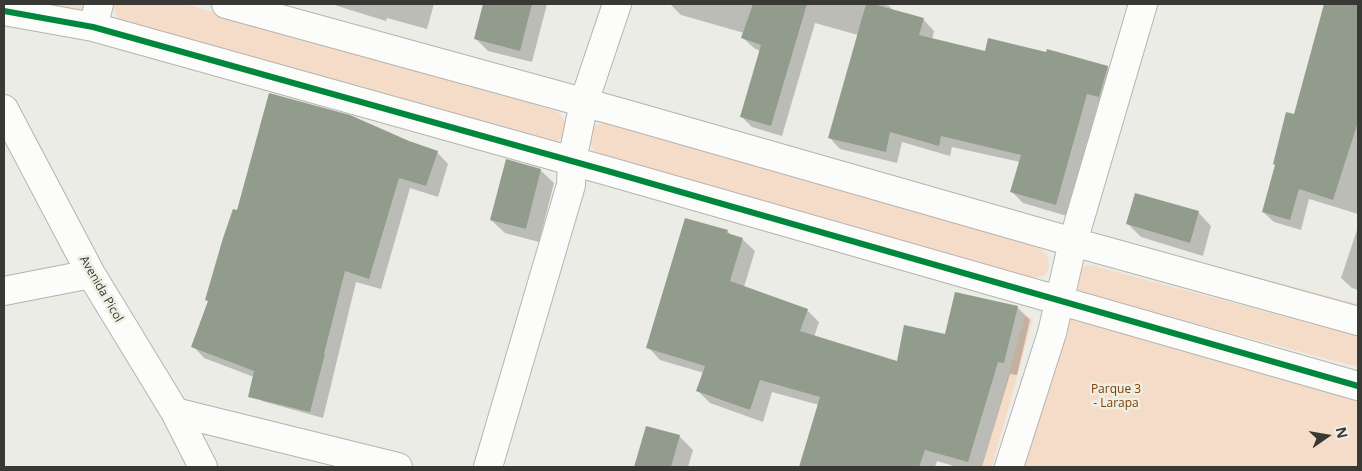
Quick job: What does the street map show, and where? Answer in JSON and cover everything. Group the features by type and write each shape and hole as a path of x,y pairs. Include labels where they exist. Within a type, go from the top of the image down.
{"street":[{"path":"226,4 584,102 1073,242 1358,321"},
{"path":"488,467 571,185 572,161 584,102 617,4"},
{"path":"1010,467 1052,333 1073,242 1143,4"},
{"path":"4,11 96,15 572,161 1358,386"},
{"name":"Avenida Picol","path":"4,109 92,274 174,412 204,467"},
{"path":"4,290 92,274"},
{"path":"174,412 398,467"}],"green space":[{"path":"28,4 89,4 84,10 75,13"},
{"path":"113,4 185,4 540,106 558,112 567,124 565,134 557,142 545,143 123,23 117,17"},
{"path":"609,123 1028,244 1042,250 1048,257 1049,268 1045,275 1034,278 1021,275 596,153 590,144 588,136 591,129 599,124"},
{"path":"1185,258 1358,304 1358,314 1183,266"},
{"path":"1090,265 1358,336 1358,367 1080,293 1074,287 1078,268"},
{"name":"Parque 3 - Larapa","path":"1068,308 1358,391 1358,467 1023,467"},
{"path":"1025,315 1033,319 992,467 982,467"}],"building":[{"path":"483,4 532,4 520,51 474,39"},
{"path":"753,4 807,4 771,126 740,117 761,45 741,38"},
{"path":"866,4 873,4 924,18 919,35 985,51 988,38 1046,52 1047,49 1108,66 1099,97 1087,94 1056,205 1010,192 1021,155 941,136 939,146 890,132 886,152 828,138"},
{"path":"1324,4 1358,4 1358,122 1333,200 1299,189 1290,220 1262,212 1275,165 1273,164 1286,112 1294,114"},
{"path":"269,93 350,115 409,141 438,151 426,186 399,178 369,279 345,271 310,412 248,397 254,371 191,347 208,301 205,300 223,238 233,209 237,210"},
{"path":"506,159 541,169 526,229 490,220"},
{"path":"1135,193 1199,211 1190,243 1126,224"},
{"path":"685,218 728,230 727,233 743,238 730,281 808,309 800,331 897,361 904,325 945,334 955,292 1018,306 1004,363 998,362 968,462 925,450 919,467 799,467 820,397 760,380 750,410 696,391 705,366 646,348"},
{"path":"646,426 680,435 671,467 634,467"}],"cycle path":[{"path":"4,11 93,27 611,172 1358,386"}]}
